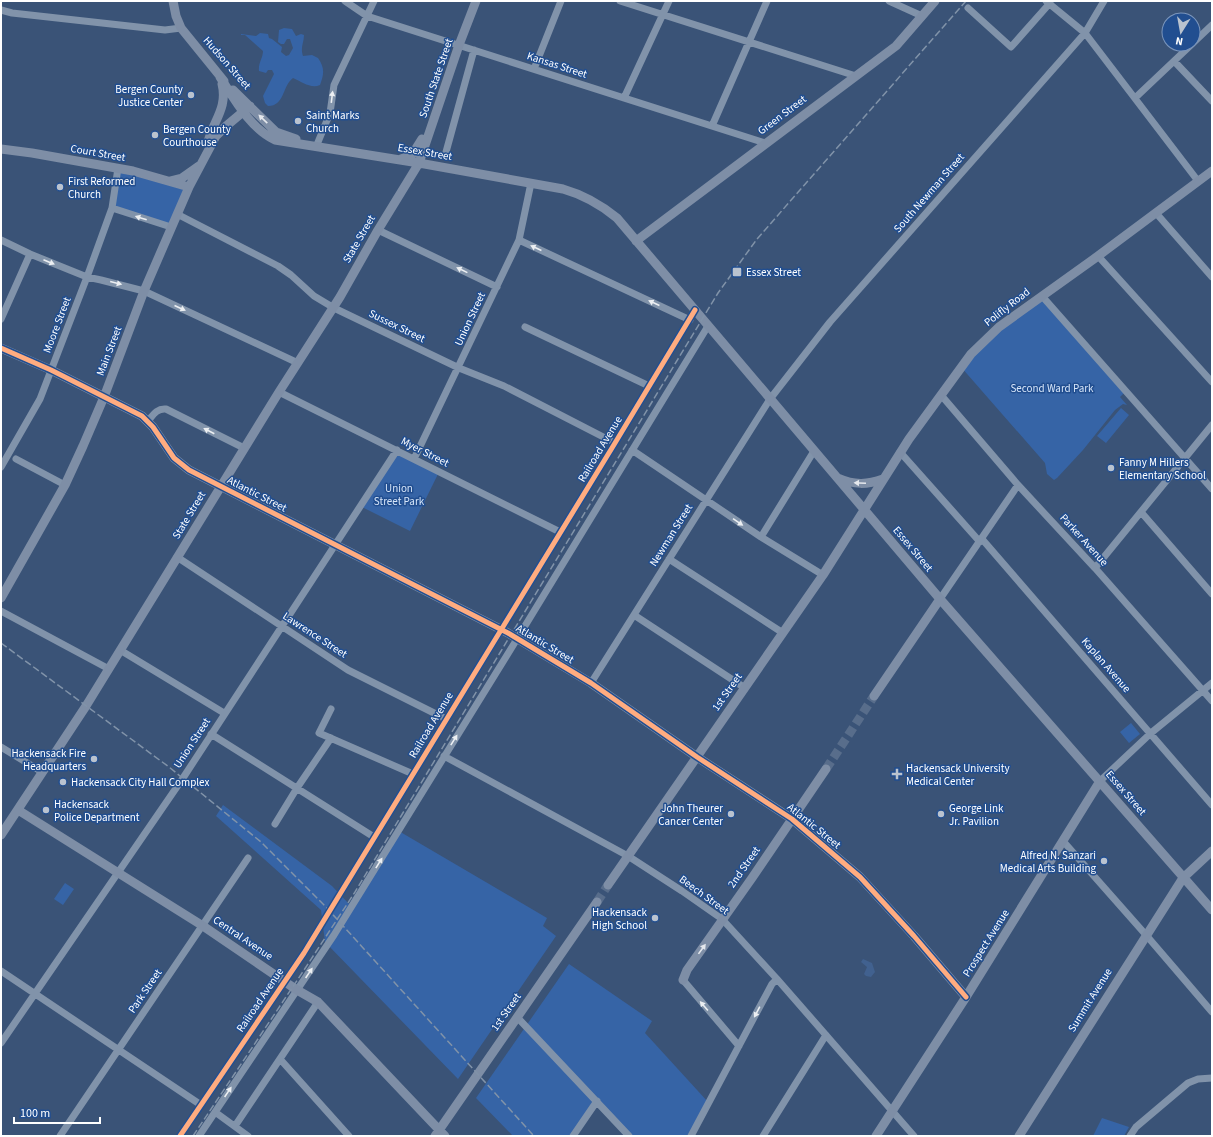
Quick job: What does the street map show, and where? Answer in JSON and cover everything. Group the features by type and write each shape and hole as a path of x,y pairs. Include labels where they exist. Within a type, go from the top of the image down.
{"street":[{"name":"Hudson Street","path":"173,1 176,16 181,28 247,109 276,132"},
{"name":"Kansas Street","path":"345,1 367,16 765,143"},
{"path":"316,147 330,113 334,85 374,1"},
{"name":"South State Street","path":"419,163 459,45 476,1"},
{"path":"534,69 561,1"},
{"path":"620,1 856,76"},
{"path":"624,98 669,1"},
{"path":"712,126 768,1"},
{"path":"889,1 922,16"},
{"name":"Green Street","path":"636,241 896,46 935,1"},
{"name":"South Newman Street","path":"770,399 830,322 1085,33 1104,1"},
{"path":"968,8 1011,47 1048,2 1085,33 1198,181"},
{"path":"1,10 13,13 165,30 181,28"},
{"path":"1201,35 1212,25"},
{"path":"446,152 474,50"},
{"path":"1135,98 1184,52"},
{"path":"1174,61 1212,101"},
{"name":"Main Street","path":"208,151 208,140 217,120 224,93 220,77"},
{"name":"Essex Street","path":"247,109 250,119 266,136 276,140 419,163 563,189 590,199 605,208 617,218 940,599 1212,910"},
{"name":"Main Street","path":"1,598 65,485 104,397 144,291 189,187 216,136 247,109"},
{"path":"399,160 409,157 414,153 422,142 423,136 431,127"},
{"name":"Essex Street","path":"276,132 316,147"},
{"name":"Court Street","path":"1,149 133,171 189,187"},
{"name":"State Street","path":"1,835 109,669 244,448 334,308 378,230 419,163"},
{"path":"170,182 182,178 201,164"},
{"name":"Moore Street","path":"1,467 40,399 87,278 112,208 118,168"},
{"name":"Polifly Road","path":"863,509 900,452 961,367 985,340 999,327 1098,256 1212,171"},
{"name":"Union Street","path":"414,459 459,368 519,240 531,183"},
{"path":"112,208 171,227"},
{"path":"1156,213 1212,276"},
{"name":"Sussex Street","path":"177,214 278,266 291,275 314,296 334,308 459,368 504,386 615,443"},
{"path":"378,230 497,287"},
{"path":"1,240 87,278 144,291 298,363"},
{"path":"519,240 690,320"},
{"path":"1,319 30,254"},
{"path":"1098,256 1212,382"},
{"path":"1042,296 1212,489"},
{"name":"Railroad Avenue","path":"180,1136 304,953 695,310"},
{"path":"199,1136 334,935 708,326"},
{"path":"525,327 649,386"},
{"name":"Atlantic Street","path":"1,348 51,370 142,416 148,421 174,458 189,470 501,629 591,683 697,757 792,819 860,877 914,936 966,997"},
{"name":"Myer Street","path":"279,392 560,532"},
{"name":"Parker Avenue","path":"941,395 1018,485 1095,568 1212,701"},
{"name":"Newman Street","path":"591,683 770,399"},
{"path":"148,421 157,410 166,409 244,448"},
{"path":"1095,568 1212,425"},
{"name":"Union Street","path":"1,1043 183,778 397,450"},
{"path":"632,450 761,537 823,575"},
{"path":"761,537 814,451"},
{"name":"Kaplan Avenue","path":"900,452 1151,733 1212,805"},
{"path":"16,459 65,485"},
{"path":"837,478 860,484 868,484 883,478"},
{"path":"874,696 1018,485"},
{"name":"1st Street","path":"608,886 823,575 863,509"},
{"path":"1141,512 1212,594"},
{"name":"Lawrence Street","path":"177,557 348,670 446,719"},
{"path":"669,559 783,633"},
{"path":"1,611 109,669"},
{"path":"634,615 745,688"},
{"path":"120,650 224,713"},
{"path":"1100,781 1151,733 1212,683"},
{"path":"331,709 320,733 413,774"},
{"path":"211,734 374,837"},
{"path":"275,824 297,788 331,738"},
{"path":"1,747 42,772"},
{"name":"Beech Street","path":"444,756 628,856 682,891 722,920 777,979 914,1136"},
{"name":"2nd Street","path":"683,980 687,970 826,768"},
{"name":"Prospect Avenue","path":"876,1136 966,997 1100,781"},
{"name":"Central Avenue","path":"18,810 203,926 284,981 318,1002 440,1134"},
{"path":"1063,841 1212,1012"},
{"name":"Summit Avenue","path":"1019,1136 1183,878 1212,851"},
{"name":"Park Street","path":"60,1136 248,858"},
{"name":"1st Street","path":"440,1134 597,902"},
{"path":"1,971 200,1106"},
{"path":"691,1136 772,984 777,979"},
{"path":"683,980 739,1046"},
{"path":"235,1126 318,1002"},
{"path":"518,1017 629,1136"},
{"path":"763,1136 826,1035"},
{"path":"280,1059 349,1136"},
{"path":"1130,1136 1136,1127 1188,1083 1198,1079 1212,1078"},
{"path":"573,1136 597,1101"},
{"path":"215,1112 248,1136"}],"green space":[{"path":"284,28 292,29 296,36 301,34 304,35 302,48 303,56 312,55 318,58 323,68 322,78 320,85 313,86 293,78 289,82 278,103 268,106 265,103 263,96 274,74 272,70 268,70 266,73 259,71 263,51 245,35 241,34 256,36 260,33 268,34 269,38 282,47 281,52 286,56 289,55 293,48 290,39 287,39 284,44 278,42 279,30"},
{"path":"118,168 189,187 171,227 112,208"},
{"name":"Second Ward Park","path":"1042,296 1126,391 1120,397 1127,405 1123,404 1115,410 1083,450 1054,480 1047,474 1045,463 961,367 971,354"},
{"path":"1121,408 1129,415 1106,443 1097,436"},
{"name":"Union Street Park","path":"397,450 439,472 410,531 360,506"},
{"path":"1131,723 1140,734 1129,743 1120,732"},
{"path":"223,805 332,886 349,904 397,830 547,918 543,926 556,936 458,1079 325,942 321,910 216,816"},
{"path":"65,883 74,889 63,905 54,899"},
{"path":"569,964 652,1021 645,1033 708,1102 690,1136 626,1136 595,1103 572,1136 513,1136 476,1098"},
{"path":"1102,1118 1129,1127 1124,1136 1093,1136"}],"shaded area":[{"path":"863,959 872,963 875,972 871,977 864,974 867,967 861,962"}],"tunnel":[{"path":"826,769 874,696"},
{"path":"597,902 608,885"}],"railway":[{"path":"193,1136 355,892 718,293 757,239 966,1"},
{"path":"1,643 169,767 261,842 325,906 534,1136"}],"cycle path":[{"path":"180,1136 304,953 695,310"},
{"path":"1,348 51,370 142,416 153,427 174,458 189,470 508,633 591,683 697,757 792,819 860,877 914,936 966,997"}],"place":[{"name":"Bergen County Justice Center","path":"191,95"},
{"name":"Saint Marks Church","path":"298,121"},
{"name":"Bergen County Courthouse","path":"155,135"},
{"name":"First Reformed Church","path":"60,187"},
{"name":"Essex Street","path":"737,272"},
{"name":"Fanny M Hillers Elementary School","path":"1111,468"},
{"name":"Hackensack Fire Headquarters","path":"94,759"},
{"name":"Hackensack University Medical Center","path":"897,774"},
{"name":"Hackensack City Hall Complex","path":"63,782"},
{"name":"Hackensack Police Department","path":"46,810"},
{"name":"John Theurer Cancer Center","path":"731,814"},
{"name":"George Link Jr. Pavilion","path":"941,814"},
{"name":"Alfred N. Sanzari Medical Arts Building","path":"1104,861"},
{"name":"Hackensack High School","path":"655,918"}]}
